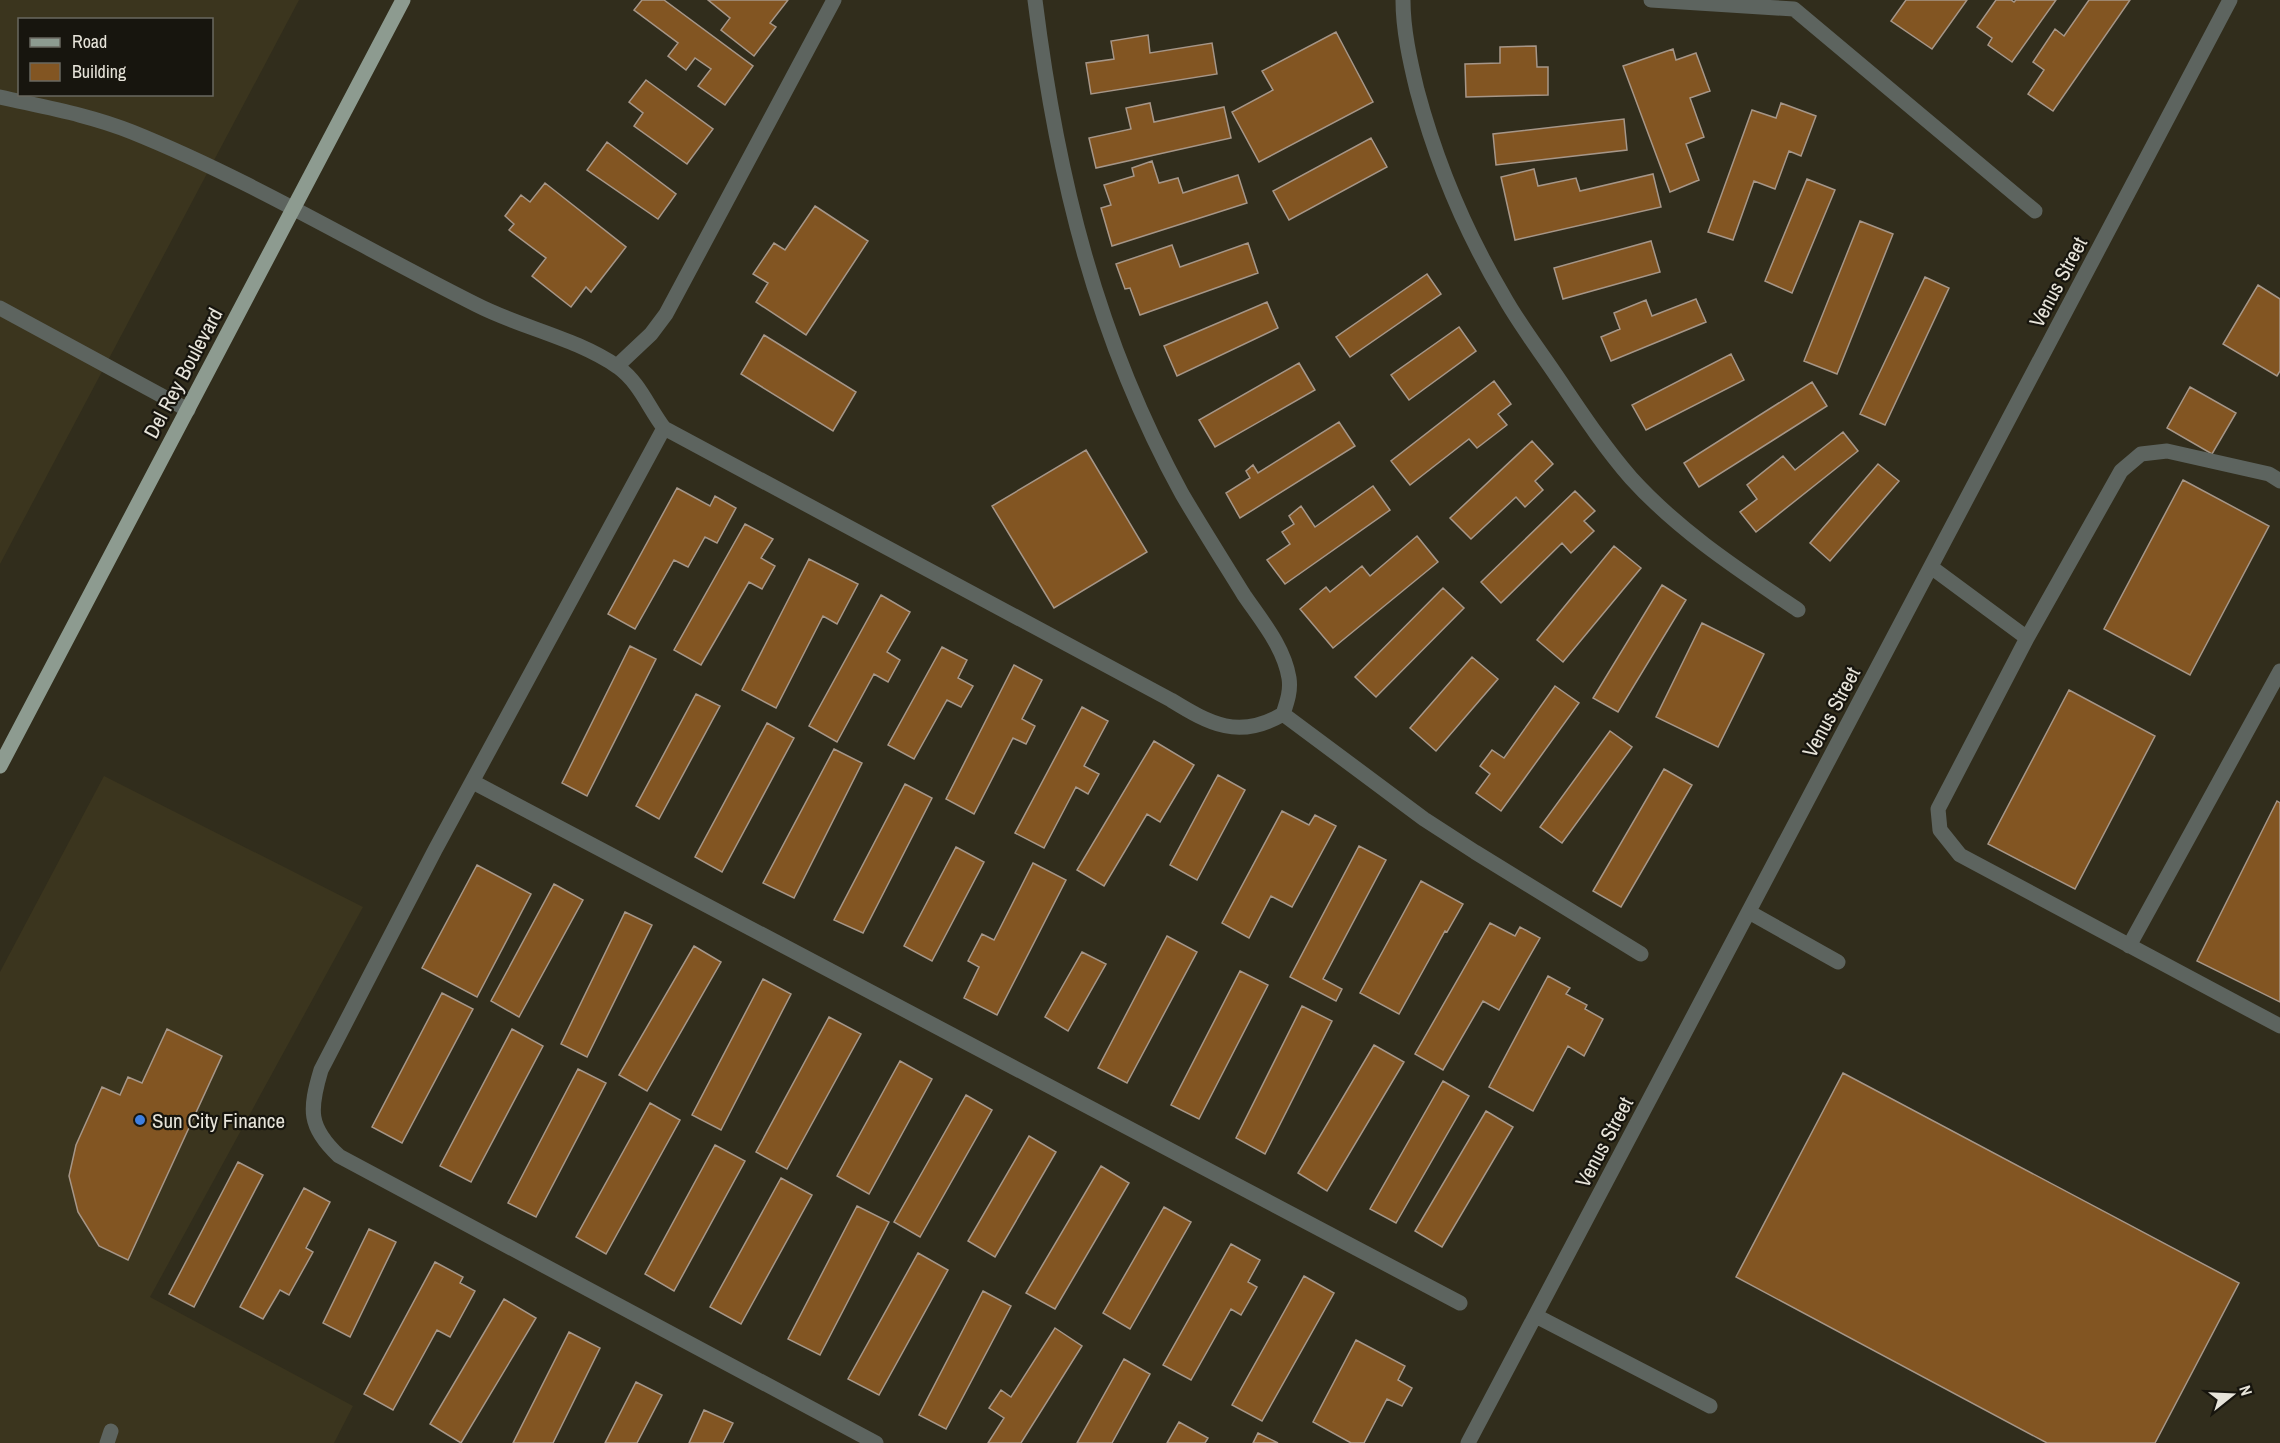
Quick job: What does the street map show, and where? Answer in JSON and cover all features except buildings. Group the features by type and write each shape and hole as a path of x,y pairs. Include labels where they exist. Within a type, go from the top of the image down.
{"main road":[{"name":"Del Rey Boulevard","path":"0,766 403,0"}],"street":[{"path":"617,366 651,334 666,314 834,0"},
{"path":"0,97 66,112 130,131 294,207 478,306 591,352 617,366 632,379 664,428 1201,718 1225,726 1250,728 1269,722 1283,714 1289,697 1289,679 1275,641 1216,551 1177,484 1123,372 1089,273 1062,162 1042,54 1035,0"},
{"path":"1403,0 1412,69 1438,156 1478,250 1503,296 1591,425 1630,477 1664,511 1696,538 1731,565 1798,610"},
{"path":"1651,0 1794,5 2035,211"},
{"name":"Venus Street","path":"1468,1443 2230,0"},
{"path":"0,308 188,411"},
{"path":"664,428 321,1070 313,1095 313,1120 323,1141 339,1156 876,1443"},
{"path":"2280,481 2269,474 2167,451 2141,454 2121,471 2027,638 1938,809 1940,830 1960,855 2280,1026"},
{"path":"1931,567 2027,638"},
{"path":"2129,946 2280,671"},
{"path":"1283,714 1433,825 1641,954"},
{"path":"473,782 1460,1303"},
{"path":"1749,912 1838,962"},
{"path":"1536,1316 1710,1406"}],"shaded area":[{"path":"0,0 299,0 0,564"},
{"path":"104,776 363,907 150,1297 353,1406 334,1443 0,1443 0,972"}],"place":[{"name":"Sun City Finance","path":"140,1120"}]}
